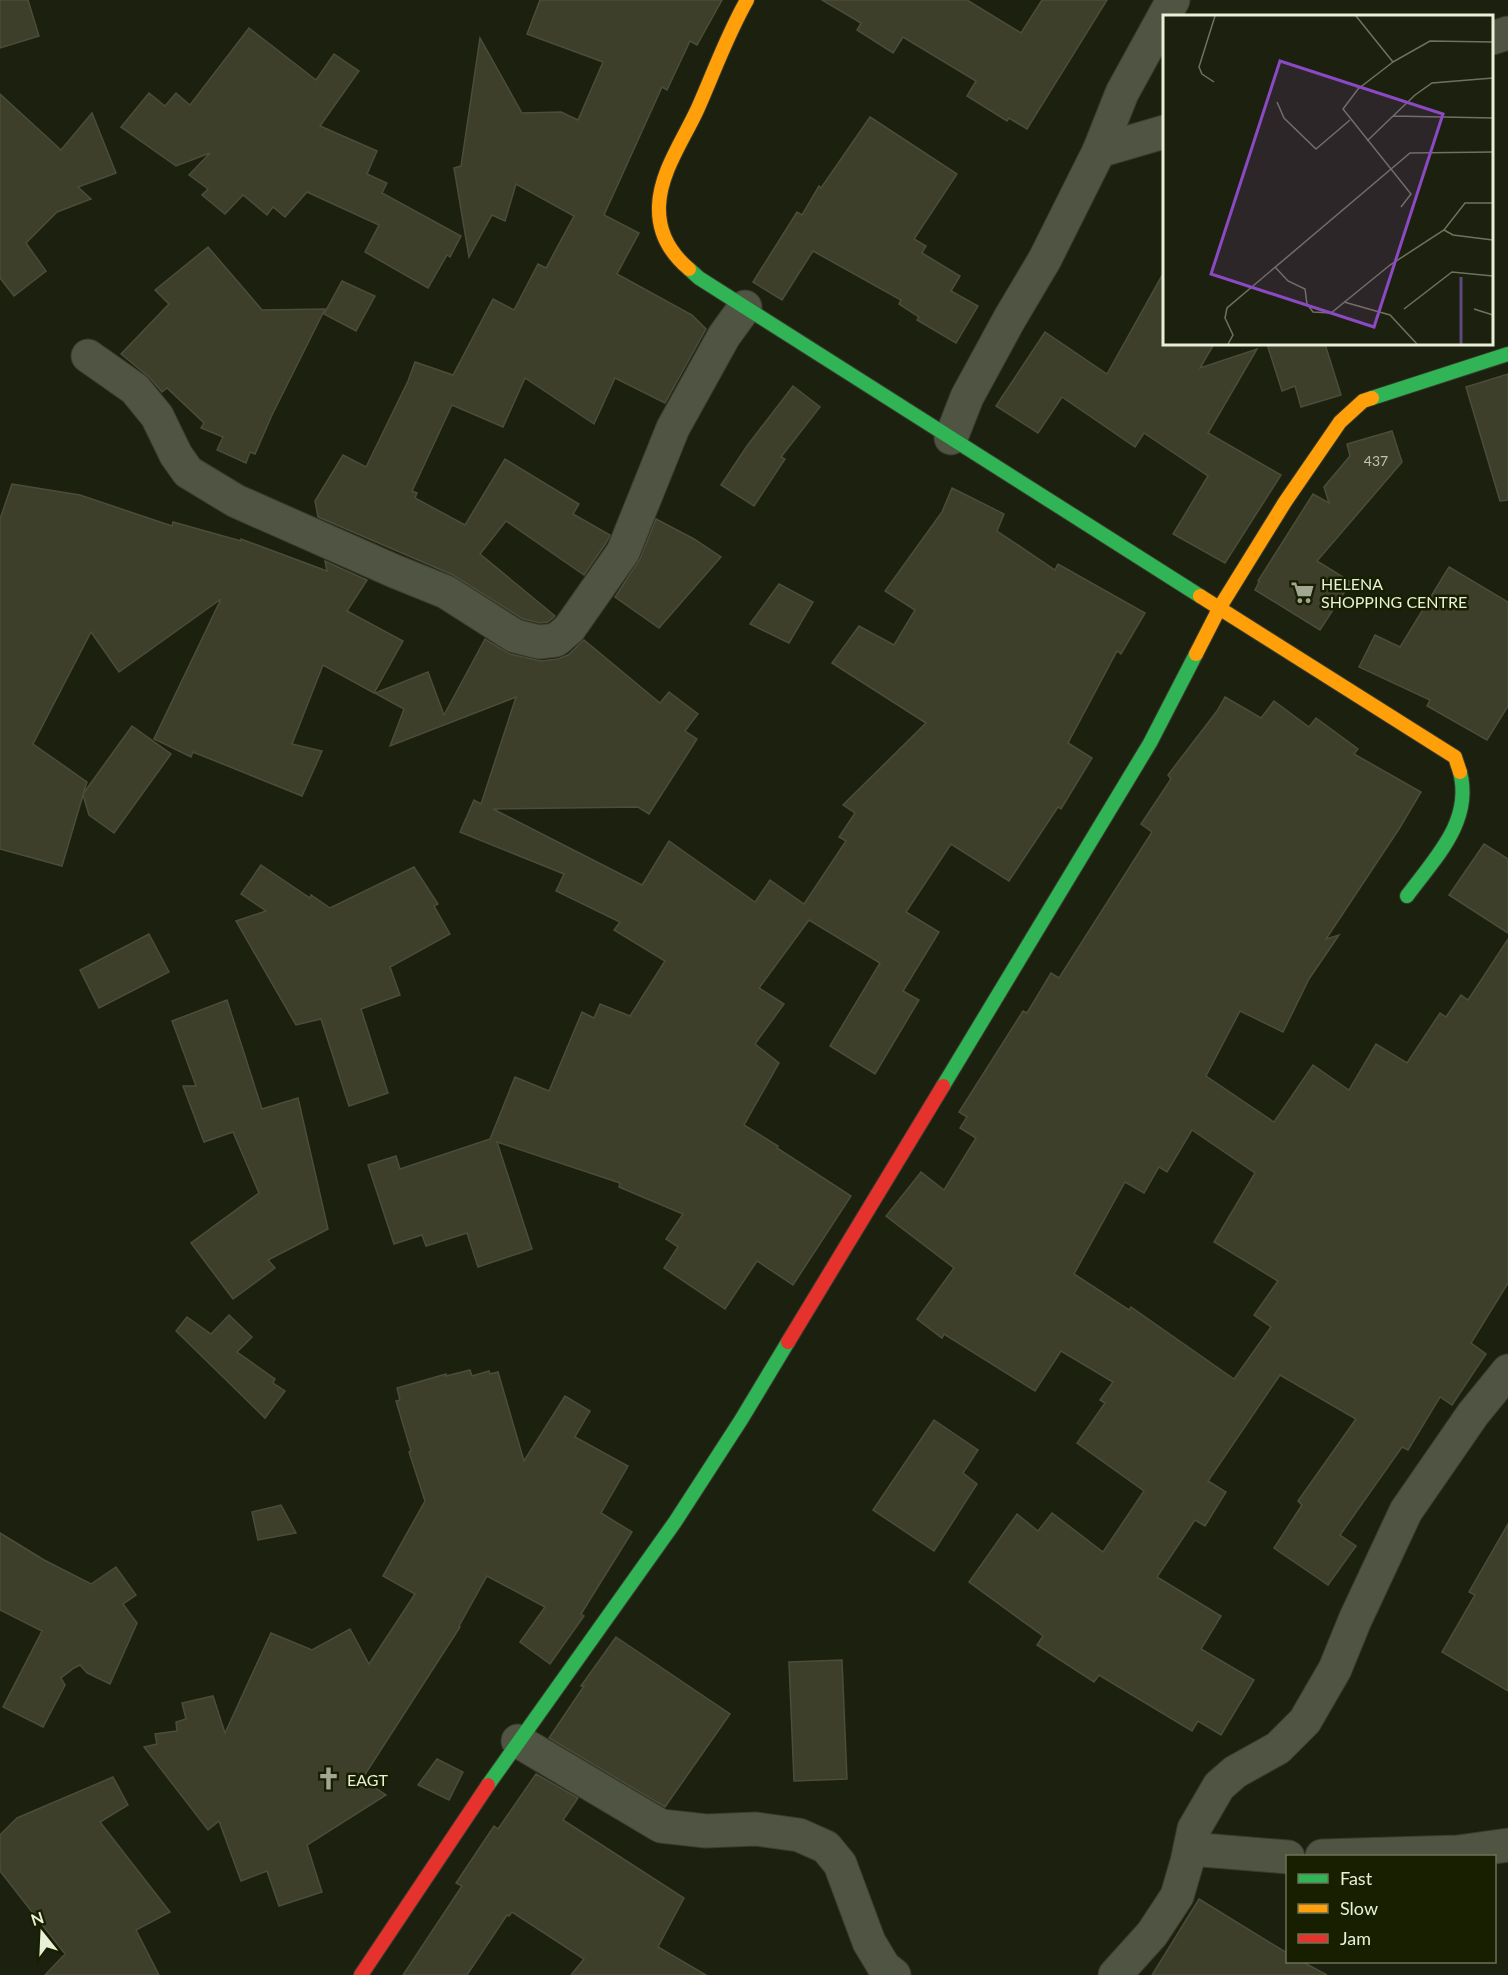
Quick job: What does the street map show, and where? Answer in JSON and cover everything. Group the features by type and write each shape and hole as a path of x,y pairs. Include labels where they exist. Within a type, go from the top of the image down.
{"street":[{"path":"747,0 733,24 698,108 664,179 659,205 661,230 676,258 699,278 745,308 1455,757 1462,775 1463,803 1451,835 1407,896"},
{"path":"1165,15 1173,0"},
{"path":"951,438 967,397 1045,259 1099,151 1122,93 1163,18"},
{"path":"1493,37 1508,33"},
{"path":"1099,151 1163,132"},
{"path":"88,356 135,389 157,416 176,455 188,472 236,501 446,592 515,636 539,642 556,640 569,629 623,552 673,428 724,336 745,308"},
{"path":"361,1975 518,1742 675,1522 741,1420 1144,754 1220,607 1284,502 1340,422 1363,401 1508,354"},
{"path":"1115,1975 1152,1934 1177,1896 1194,1829 1219,1786 1235,1772 1278,1748 1305,1721 1335,1669 1355,1620 1406,1511 1473,1414 1508,1371"},
{"path":"518,1742 661,1826 706,1831 756,1829 799,1835 826,1847 840,1864 869,1942 884,1967 894,1975"},
{"path":"1376,1855 1458,1852 1508,1845"},
{"path":"1190,1849 1286,1857"}],"building":[{"path":"0,0 28,0 39,36 0,48"},
{"path":"540,0 722,0 697,45 690,41 667,90 662,87 604,215 639,233 617,274 692,315 706,329 665,403 615,378 594,424 525,378 503,427 452,405 412,491 417,493 415,498 465,525 505,459 579,504 573,514 610,535 584,575 506,521 480,554 555,616 548,622 540,623 523,619 453,575 318,517 315,501 343,455 366,467 415,362 453,375 493,299 514,310 538,264 546,268 574,216 516,184 505,221 492,215 469,257 454,168 461,166 480,38 522,113 561,112 578,120 603,62 527,34"},
{"path":"822,0 967,0 1021,33 1042,0 1107,0 1027,129 1009,118 1007,121 967,96 976,81 903,37 893,53 857,30 861,23"},
{"path":"249,28 316,80 334,54 359,71 320,126 377,151 367,174 387,183 382,193 461,236 450,257 447,255 428,288 365,252 379,225 307,192 285,217 273,207 267,215 243,195 225,214 202,195 208,189 189,175 210,153 176,166 121,127 149,93 165,106 176,93 190,105"},
{"path":"0,94 61,150 92,113 116,173 78,187 91,199 57,212 26,243 46,271 14,296 0,278"},
{"path":"870,117 957,174 914,239 926,246 922,253 960,276 951,291 978,306 956,343 917,320 919,317 899,304 901,300 813,251 782,300 753,282 797,212 802,215 819,186 821,188"},
{"path":"208,247 262,310 325,309 255,454 250,452 246,463 217,450 223,437 201,428 204,423 167,388 162,392 149,377 121,354 169,304 155,290"},
{"path":"1163,274 1163,345 1213,345 1200,368 1257,349 1208,433 1281,475 1225,563 1173,534 1208,476 1144,433 1135,447 1062,397 1038,433 996,406 1045,332 1107,374"},
{"path":"342,281 375,296 356,331 324,314"},
{"path":"1267,345 1325,345 1341,395 1301,407 1295,386 1282,391"},
{"path":"1508,374 1508,500 1500,501 1466,387"},
{"path":"793,386 820,407 781,457 785,459 754,506 721,485 747,446"},
{"path":"1392,431 1402,462 1317,561 1351,582 1320,630 1255,590 1258,581 1313,494 1329,503 1324,487 1350,456 1347,444"},
{"path":"12,484 80,495 172,526 173,522 241,541 241,539 327,571 325,561 367,580 347,611 403,641 374,693 323,665 292,744 322,751 302,796 193,752 191,757 154,739 221,599 119,672 91,632 33,744 87,782 83,794 132,726 171,754 114,833 89,815 83,795 62,866 0,849 0,519"},
{"path":"952,488 1004,514 997,531 1055,570 1058,564 1145,613 1121,654 1117,651 1068,743 1092,758 1061,809 1058,807 1009,881 951,844 906,912 939,932 903,991 919,1000 875,1074 830,1046 880,963 809,920 759,988 784,1004 755,1044 779,1063 744,1125 851,1196 793,1285 757,1261 725,1309 664,1268 678,1247 666,1239 683,1214 619,1187 620,1183 497,1142 532,1249 478,1267 467,1233 426,1246 422,1235 394,1244 368,1165 396,1156 400,1169 490,1139 515,1077 549,1091 582,1012 594,1018 600,1004 630,1016 665,961 614,930 620,922 556,891 564,874 460,832 474,800 481,804 516,697 390,746 404,709 375,693 428,672 444,715 485,639 510,654 541,661 568,655 584,640 660,703 669,692 698,714 685,731 697,739 649,814 638,807 493,809 642,885 669,841 755,902 770,880 804,904 846,841 839,837 855,813 843,805 926,723 832,663 859,626 894,645 915,610 885,591 942,512"},
{"path":"656,519 694,539 721,557 659,628 615,597 640,559"},
{"path":"1449,567 1508,602 1508,706 1487,740 1427,706 1430,700 1359,667 1375,635 1400,647"},
{"path":"779,584 813,602 789,643 750,624"},
{"path":"1225,697 1261,718 1274,701 1309,727 1316,718 1358,749 1354,754 1421,792 1326,939 1339,935 1309,979 1283,1032 1240,1011 1206,1076 1274,1122 1313,1065 1349,1090 1376,1044 1407,1063 1440,1013 1446,1017 1461,995 1468,1000 1508,939 1508,1283 1471,1343 1486,1354 1452,1405 1440,1397 1408,1450 1402,1447 1340,1535 1356,1546 1328,1585 1274,1548 1302,1505 1298,1501 1356,1419 1280,1375 1208,1481 1226,1492 1205,1526 1195,1520 1157,1577 1221,1616 1201,1649 1254,1680 1221,1735 1198,1721 1192,1731 1099,1675 1094,1682 1037,1645 1043,1636 969,1582 1017,1514 1038,1531 1052,1513 1103,1552 1144,1491 1077,1443 1105,1403 1100,1400 1113,1382 1061,1351 1035,1391 944,1334 942,1338 917,1319 954,1268 886,1216 921,1172 944,1190 976,1138 960,1128 967,1117 959,1112 1023,1011 1027,1013 1051,973 1059,978 1152,832 1141,824 1171,779 1168,775 1217,711","holes":["1192,1130 1255,1173 1214,1242 1278,1281 1254,1315 1271,1327 1234,1379 1131,1307 1129,1310 1074,1274 1125,1182 1144,1193 1159,1167 1167,1172"]},
{"path":"1484,844 1508,859 1508,933 1449,895"},
{"path":"261,865 310,898 311,895 330,908 414,867 438,904 434,906 450,934 390,967 400,995 361,1009 388,1093 349,1106 321,1019 296,1025 236,921 266,911 241,894"},
{"path":"149,934 169,972 99,1008 80,970"},
{"path":"227,1000 262,1109 298,1098 328,1229 268,1260 275,1268 233,1299 191,1243 259,1193 233,1132 204,1142 183,1086 196,1086 172,1021"},
{"path":"229,1315 252,1337 237,1352 275,1379 273,1383 285,1391 265,1418 176,1331 187,1317 211,1334"},
{"path":"470,1370 472,1376 489,1371 490,1374 498,1372 524,1461 565,1396 590,1411 575,1437 628,1466 601,1513 632,1532 581,1614 584,1616 550,1664 520,1642 545,1607 487,1576 460,1627 362,1779 386,1795 307,1845 322,1892 279,1906 267,1871 241,1881 219,1821 208,1830 144,1747 157,1744 155,1734 177,1731 176,1722 186,1719 182,1703 213,1696 225,1733 271,1633 312,1650 350,1629 369,1664 415,1594 383,1576 425,1501 396,1401 400,1400 397,1388 446,1374 446,1376"},
{"path":"934,1420 978,1450 963,1473 977,1484 934,1551 873,1510"},
{"path":"281,1505 296,1533 258,1540 252,1512"},
{"path":"1508,1524 1508,1691 1442,1652 1475,1595 1469,1592"},
{"path":"0,1533 44,1560 91,1584 116,1567 136,1595 123,1604 137,1623 110,1684 87,1673 80,1665 74,1668 61,1678 65,1685 43,1727 3,1707 42,1631 0,1610"},
{"path":"616,1637 730,1714 665,1807 549,1738 584,1686 581,1686"},
{"path":"842,1660 847,1779 794,1781 789,1662"},
{"path":"437,1759 463,1772 449,1800 418,1785"},
{"path":"536,1774 578,1798 563,1820 684,1898 658,1947 706,1975 571,1975 584,1959 512,1912 509,1916 507,1915 467,1975 403,1975 462,1886 456,1883 494,1826 498,1829"},
{"path":"113,1777 128,1805 100,1822 170,1912 136,1930 159,1975 45,1975 65,1954 0,1871 0,1835 17,1818"},
{"path":"1199,1899 1286,1952 1286,1963 1305,1963 1327,1975 1152,1975"}],"traffic: fast":[{"path":"689,269 699,278 1200,596"},
{"path":"1372,398 1508,354"},
{"path":"943,1086 1150,743 1196,654"},
{"path":"1407,896 1439,854 1456,823 1463,790 1460,772"},
{"path":"488,1785 675,1522 788,1342"}],"traffic: slow":[{"path":"689,269 666,241 659,216 660,193 668,168 747,0"},
{"path":"1196,654 1220,607 1285,502 1340,422 1363,401 1372,398"},
{"path":"1200,596 1455,757 1460,772"}],"traffic: jam":[{"path":"788,1342 943,1086"},
{"path":"361,1975 488,1785"}],"place":[{"name":"HELENA SHOPPING CENTRE","path":"1303,592"},
{"name":"EAGT","path":"329,1779"}]}
